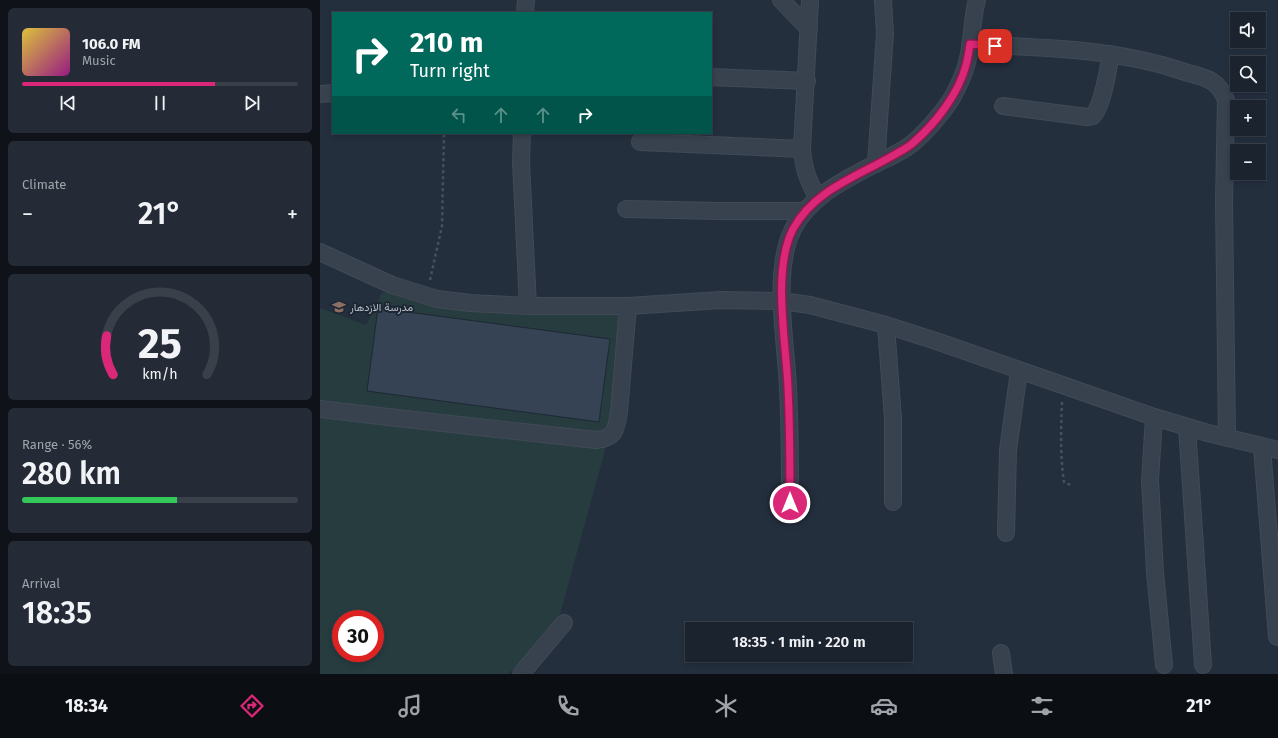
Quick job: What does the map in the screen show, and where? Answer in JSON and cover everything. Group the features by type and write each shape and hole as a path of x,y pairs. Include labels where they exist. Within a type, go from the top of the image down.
{"street":[{"path":"525,12 526,0"},
{"path":"781,0 809,29"},
{"path":"810,0 807,81 802,149 807,179 818,199"},
{"path":"876,164 885,33 883,0"},
{"path":"790,503 788,388 781,301 785,250 793,230 804,212 818,199 841,183 893,156 914,143 953,97 966,66 972,21 977,0"},
{"path":"970,44 1062,48 1111,54 1172,68 1213,82 1222,90 1226,100 1224,201 1227,438"},
{"path":"1003,106 1087,118 1093,116 1098,110 1111,54"},
{"path":"712,77 807,81"},
{"path":"320,94 332,93"},
{"path":"522,134 521,162 528,306"},
{"path":"640,142 802,149"},
{"path":"626,209 719,212 804,212"},
{"path":"320,252 392,286 427,296 470,303 528,306 628,306 722,300 781,301 810,305 886,325 963,350 1154,418 1278,450"},
{"path":"320,409 596,440 607,438 613,434 616,428 619,412 628,306"},
{"path":"886,325 893,419 893,502"},
{"path":"1006,533 1008,450 1019,371"},
{"path":"1154,418 1150,480 1155,572 1164,665"},
{"path":"1187,427 1203,665"},
{"path":"1262,447 1277,636"},
{"path":"520,674 564,623"},
{"path":"1001,653 1004,674"}],"path":[{"path":"427,296 442,226 444,134"},
{"path":"1062,386 1060,451 1062,471 1064,482 1073,486"}],"green space":[{"path":"382,292 504,309 631,309 607,443 556,629 508,674 320,674 320,308 366,325"}],"building":[{"path":"378,308 610,339 599,422 367,391"}],"place":[{"name":"مدرسة الازدهار","path":"339,307"}],"route":[{"path":"790,503 788,388 781,301 785,250 793,230 804,212 818,199 841,183 893,156 914,143 953,97 966,66 970,44 995,46"}]}
